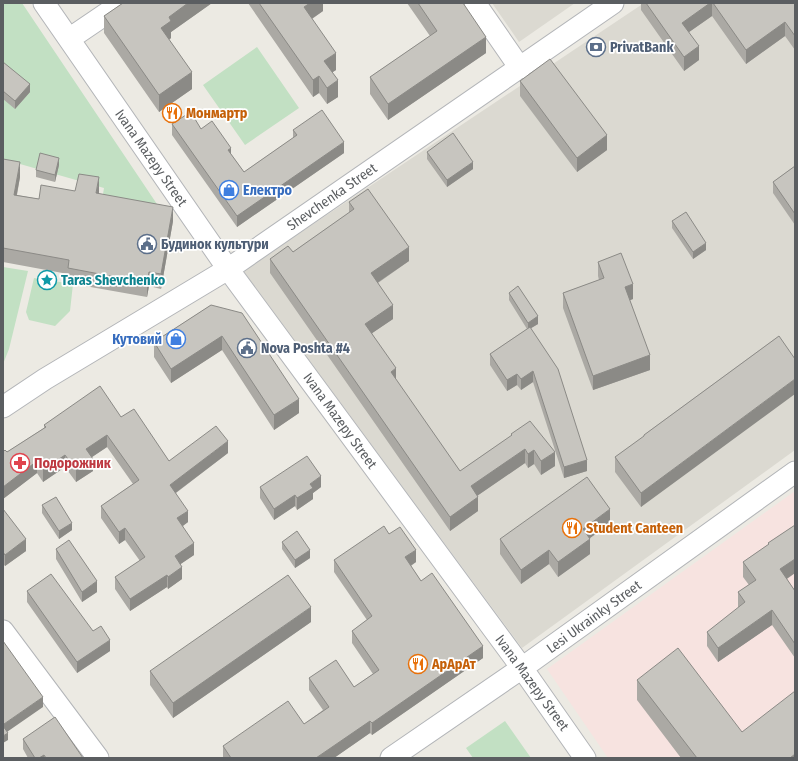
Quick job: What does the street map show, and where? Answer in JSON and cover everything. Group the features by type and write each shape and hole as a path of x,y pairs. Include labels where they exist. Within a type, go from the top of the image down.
{"street":[{"name":"Ivana Mazepy Street","path":"44,3 228,269 522,668 585,758"},
{"path":"69,40 122,3"},
{"path":"475,3 520,68"},
{"name":"Shevchenka Street","path":"3,407 45,379 228,269 613,3"},
{"name":"Lesi Ukrainky Street","path":"391,758 522,668 795,472"},
{"path":"3,631 98,758"}],"shaded area":[{"path":"492,3 575,3 519,42"},
{"path":"644,3 795,3 795,450 522,648 243,271"},
{"path":"795,491 795,758 608,758 547,669"}],"green space":[{"path":"3,3 22,3 167,219 101,206 104,188 20,164 3,166"},
{"path":"257,47 299,108 245,145 203,85"},
{"path":"3,267 28,271 9,349 3,364"},
{"path":"34,278 73,284 70,311 55,326 29,320 26,312"},
{"path":"505,721 531,758 473,758 466,748"}],"building":[{"path":"123,3 188,3 169,17 171,21 161,28 192,72 159,95 104,16"},
{"path":"259,3 310,3 304,7 336,53 324,61 338,80 327,88 319,76 313,80"},
{"path":"418,3 463,3 486,37 388,104 370,77 437,31"},
{"path":"646,3 710,3 682,23 699,46 684,57"},
{"path":"713,3 795,3 795,36 785,22 746,50"},
{"path":"550,59 607,135 577,158 520,81"},
{"path":"3,62 30,84 15,101 3,91"},
{"path":"322,110 344,142 237,216 172,124 189,113 190,115 192,114 201,129 212,121 231,148 228,150 244,172 297,135 293,130"},
{"path":"453,133 473,162 447,180 427,152"},
{"path":"40,153 59,158 55,175 36,170"},
{"path":"3,159 20,162 14,195 39,199 41,185 75,191 79,174 99,177 96,193 173,207 161,274 149,272 147,283 68,268 69,260 3,248"},
{"path":"795,166 795,214 773,182"},
{"path":"368,189 409,247 371,273 393,305 365,324 396,368 391,372 460,471 530,421 555,452 541,461 534,450 528,454 525,449 471,486 478,497 450,517 270,259 288,246 293,252 354,209 349,202"},
{"path":"686,212 706,243 693,252 672,221"},
{"path":"621,253 633,284 625,287 650,355 593,376 563,293 604,278 598,262"},
{"path":"518,286 538,316 528,323 509,293"},
{"path":"211,305 242,313 299,399 274,415 222,336 171,369 154,342"},
{"path":"530,327 558,369 587,460 564,467 533,371 521,379 517,374 507,380 490,354"},
{"path":"779,336 795,359 795,379 641,493 615,457"},
{"path":"100,386 121,417 134,409 169,461 216,426 228,441 170,485 188,511 177,518 194,543 175,556 182,567 130,599 115,577 145,557 125,528 119,532 101,506 139,480 107,435 86,449 93,459 76,470 65,455 43,470 37,461 3,487 3,452 5,450 7,452 46,427 44,425"},
{"path":"307,456 321,476 310,484 313,488 297,498 295,495 274,509 260,487"},
{"path":"587,477 610,509 583,529 590,539 558,562 549,550 521,570 500,539"},
{"path":"56,497 72,523 59,531 42,505"},
{"path":"3,509 26,539 5,555 3,552"},
{"path":"795,525 795,559 780,569 795,591 795,644 772,610 718,648 707,632 745,602 738,592 756,580 743,562"},
{"path":"384,526 389,534 400,527 416,550 405,557 421,581 432,573 483,646 372,723 370,721 316,758 231,758 223,746 288,701 304,724 329,707 309,678 336,660 354,687 379,670 352,631 372,616 334,560"},
{"path":"297,531 310,550 295,560 282,542"},
{"path":"69,540 97,581 82,592 56,549"},
{"path":"51,574 93,631 101,626 110,640 77,662 27,591"},
{"path":"288,575 311,607 173,703 150,671"},
{"path":"3,641 43,697 4,724 3,722"},
{"path":"678,648 742,732 795,691 795,754 790,758 697,758 637,680"},
{"path":"55,717 83,758 46,758 44,755 39,758 35,758 23,739"},
{"path":"3,726 8,733 3,736"}],"place":[{"name":"PrivatBank","path":"596,47"},
{"name":"Монмартр","path":"172,113"},
{"name":"Електро","path":"229,190"},
{"name":"Будинок культури","path":"147,244"},
{"name":"Taras Shevchenko","path":"47,280"},
{"name":"Кутовий","path":"176,339"},
{"name":"Nova Poshta #4","path":"247,348"},
{"name":"Подорожник","path":"20,463"},
{"name":"Student Canteen","path":"572,528"},
{"name":"АрАрАт","path":"418,664"}]}
